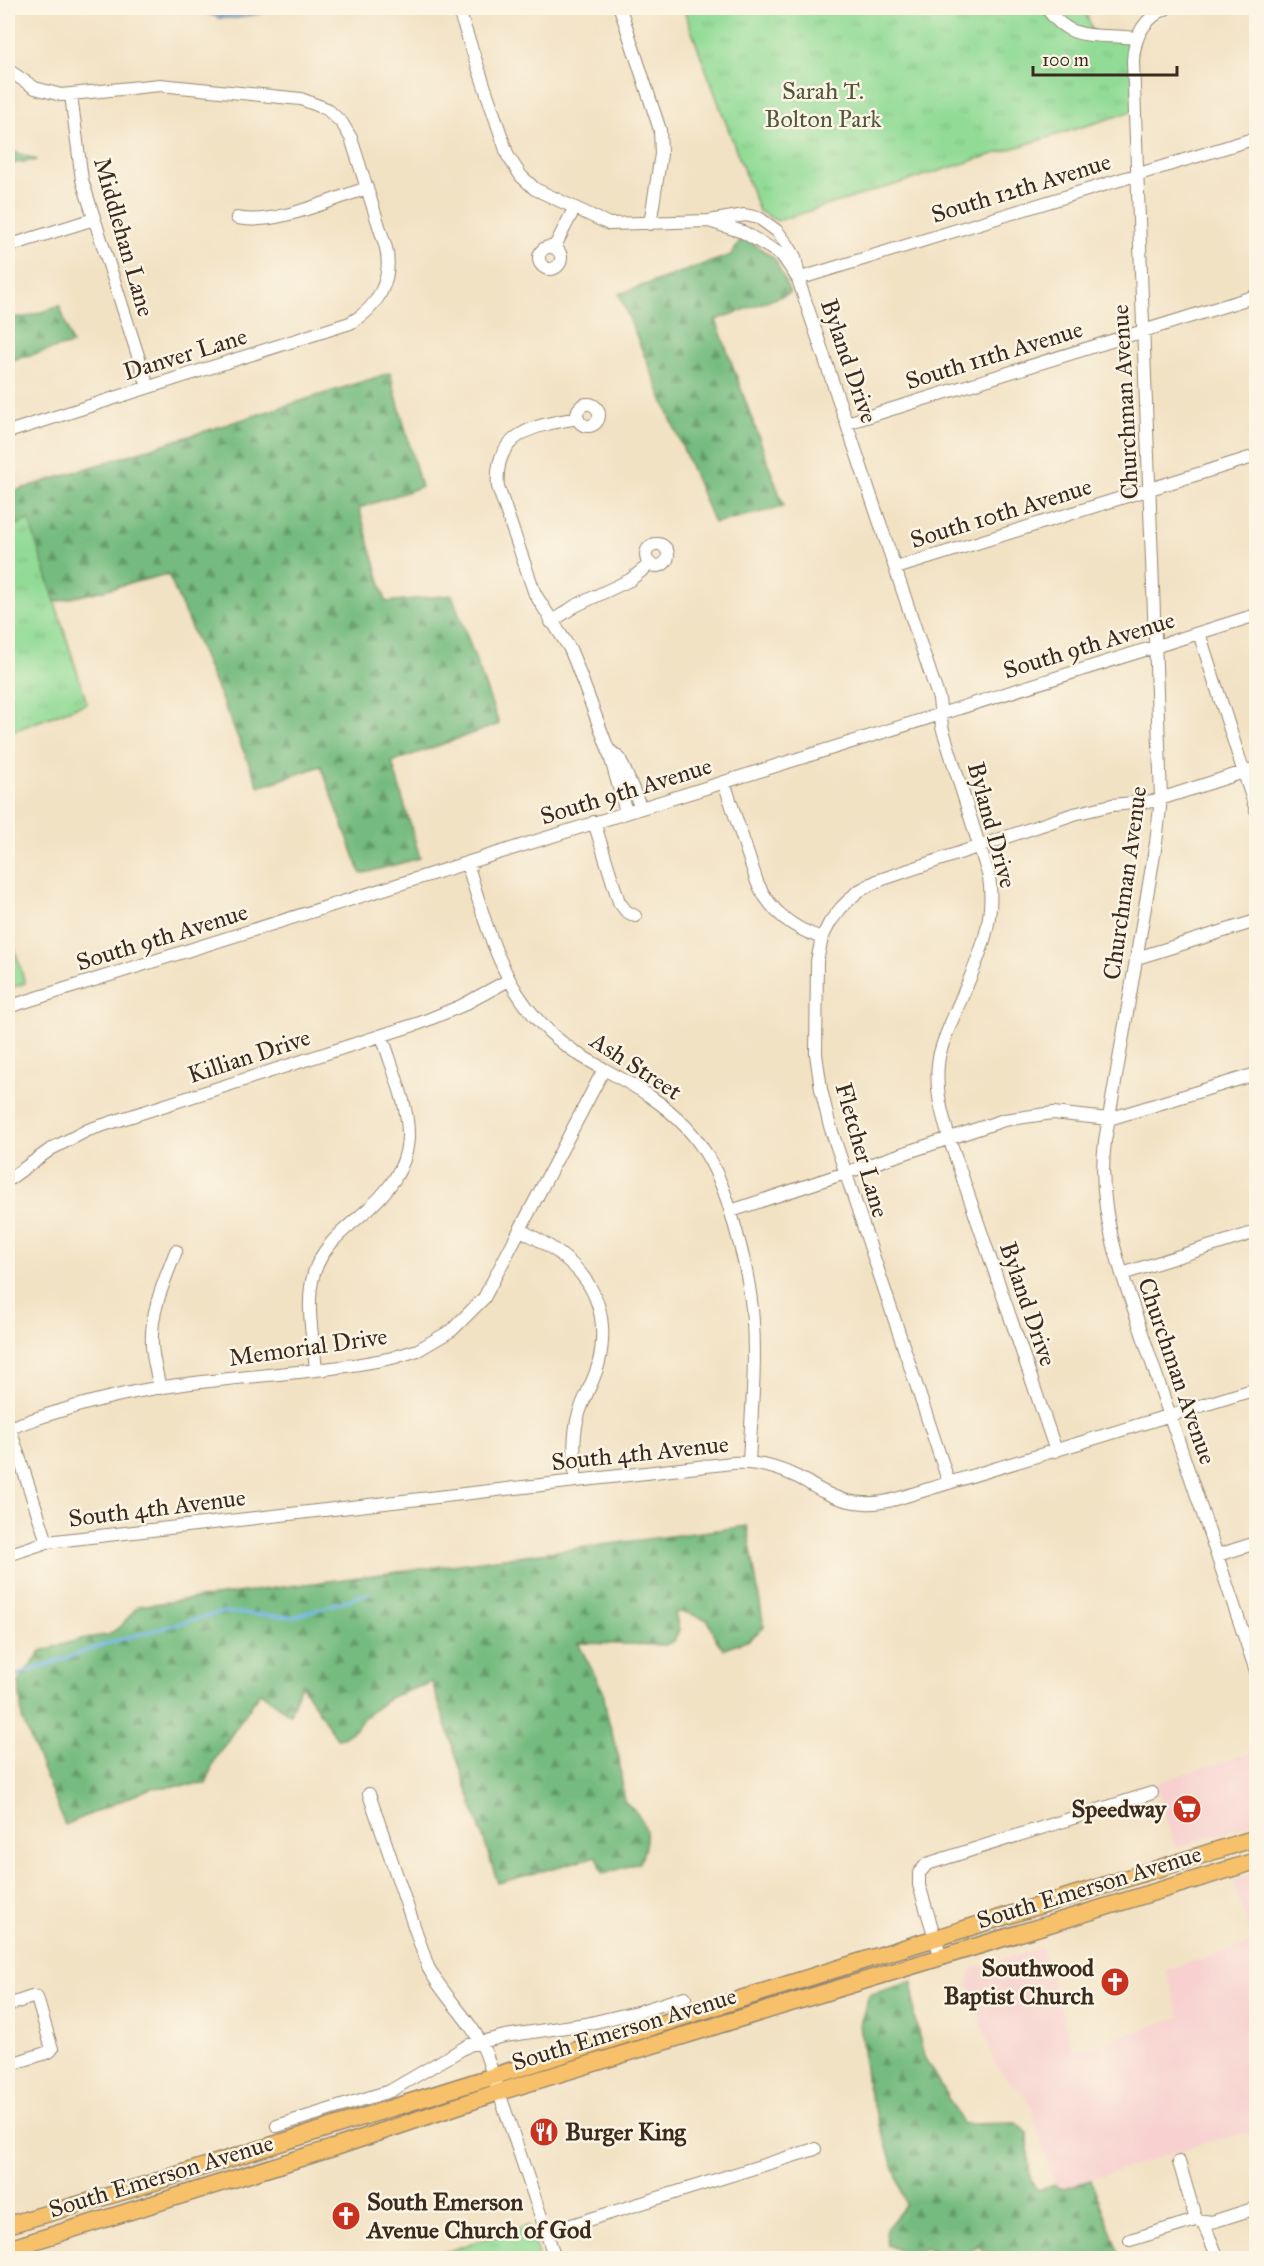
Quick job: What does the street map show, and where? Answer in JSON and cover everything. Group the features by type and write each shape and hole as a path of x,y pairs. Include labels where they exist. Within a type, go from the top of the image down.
{"main road":[{"name":"South Emerson Avenue","path":"8,2225 1257,1838"},
{"name":"South Emerson Avenue","path":"8,2249 333,2148 499,2092 1257,1861"}],"street":[{"path":"458,8 510,161 531,186 574,209 609,224 709,221 745,215 759,218 777,231 795,256 798,279"},
{"path":"620,8 660,130 662,150 650,224"},
{"path":"1047,8 1060,24 1075,33 1136,38 1148,19 1167,8"},
{"name":"Churchman Avenue","path":"1136,38 1133,61 1161,798 1137,958 1109,1119 1103,1164 1104,1198 1110,1232 1122,1274 1257,1671"},
{"path":"8,70 35,88 49,93 71,95 160,85 298,98 327,109 342,123 351,138 368,188 272,218 253,220 237,218"},
{"name":"Middlehan Lane","path":"71,95 82,180 148,387"},
{"name":"South 12th Avenue","path":"798,279 1257,138"},
{"name":"Danver Lane","path":"8,432 342,326 361,317 383,289 388,263 386,248 368,188"},
{"path":"554,248 574,209"},
{"path":"8,246 94,219"},
{"path":"709,221 743,232 782,255 798,279"},
{"name":"Byland Drive","path":"798,279 939,699 942,728 992,890 991,917 987,934 945,1036 939,1058 938,1093 949,1138 1056,1451"},
{"name":"South 11th Avenue","path":"847,423 1257,296"},
{"path":"578,418 539,425 519,435 502,456 498,487 531,585 551,622 570,649 608,749 626,813"},
{"name":"South 10th Avenue","path":"896,568 1257,456"},
{"path":"551,622 575,606 630,580 650,564"},
{"name":"South 9th Avenue","path":"8,1007 1257,615"},
{"path":"1199,633 1250,770 1257,810"},
{"path":"608,749 620,759 641,808"},
{"path":"724,782 763,894 773,909 786,921 805,932 822,938 830,922 841,908 865,887 885,878 1084,811 1161,798 1250,770"},
{"path":"594,822 619,902 635,916"},
{"name":"Ash Street","path":"467,863 493,946 518,998 537,1022 558,1040 659,1101 689,1129 710,1159 731,1211 746,1266 753,1319 749,1463"},
{"path":"1137,958 1257,921"},
{"name":"Fletcher Lane","path":"822,938 817,961 816,1054 829,1124 949,1483"},
{"name":"Killian Drive","path":"8,1180 59,1144 88,1130 445,1014 509,980"},
{"path":"316,1369 310,1305 315,1269 334,1238 386,1192 399,1174 407,1148 409,1130 406,1112 382,1036"},
{"name":"Memorial Drive","path":"8,1426 86,1403 160,1388 375,1362 406,1354 452,1330 484,1298 604,1069"},
{"path":"731,1211 995,1123 1035,1114 1053,1113 1109,1119 1257,1074"},
{"path":"520,1230 546,1242 572,1262 590,1286 599,1312 601,1347 596,1370 580,1407 576,1425 574,1457 576,1481"},
{"path":"1122,1274 1257,1232"},
{"path":"160,1388 152,1346 153,1318 160,1292 176,1251"},
{"name":"South 4th Avenue","path":"8,1555 47,1542 727,1463 749,1463 781,1470 799,1477 831,1496 857,1503 888,1501 1257,1389"},
{"path":"8,1426 47,1542"},
{"path":"1218,1555 1257,1543"},
{"path":"941,1958 918,1885 919,1873 927,1864 1152,1793"},
{"path":"369,1794 428,1967 480,2042 555,2259"},
{"path":"8,2005 32,1997 37,1998 52,2049 8,2065"},
{"name":"South Emerson Avenue","path":"277,2126 390,2091 464,2047 505,2036 586,2024 641,2011 685,1997"},
{"path":"546,2233 815,2149"},
{"path":"1179,2162 1200,2221 1218,2259"},
{"path":"1130,2240 1200,2221 1212,2222 1257,2208"}],"shaded area":[{"path":"1256,1751 1256,1822 1176,1848 1155,1783"},
{"path":"1256,1873 1256,2131 1203,2143 1061,2189 1054,2185 1030,2104 994,2063 968,1980 973,1968 1042,1948 1073,2052 1180,2017 1166,1970 1253,1943 1233,1881"}],"green space":[{"name":"Sarah T. Bolton Park","path":"683,8 1084,8 1094,36 1136,38 1134,111 777,221 759,211"},
{"path":"8,150 37,160 8,164"},
{"path":"743,236 775,259 790,293 716,320 784,507 714,523 619,294 731,255"},
{"path":"60,306 72,344 8,361 8,318 26,317"},
{"path":"390,373 421,487 359,508 386,602 452,595 499,724 392,762 420,858 361,874 321,766 259,787 168,574 55,602 29,521 8,528 8,493"},
{"path":"29,520 87,703 8,733 8,528"},
{"path":"8,927 25,983 8,989"},
{"path":"747,1526 764,1627 749,1640 724,1649 717,1641 708,1620 688,1613 675,1612 679,1630 674,1641 665,1645 578,1643 603,1691 619,1758 624,1801 643,1821 646,1836 646,1844 639,1863 603,1874 597,1856 498,1883 432,1682 391,1697 363,1718 356,1729 343,1738 337,1739 301,1684 290,1714 260,1692 215,1759 206,1784 151,1788 65,1825 22,1718 19,1681 41,1651 85,1638 108,1635 122,1625 138,1606"},
{"path":"913,1981 914,2015 924,2057 963,2124 1016,2123 1028,2134 1029,2172 1038,2190 1054,2185 1061,2189 1091,2180 1121,2258 988,2258 979,2245 959,2258 948,2258 927,2248 908,2254 887,2245 886,2229 906,2205 867,2086 860,2024 869,1995"},
{"path":"528,2225 539,2258 427,2258"}],"water":[{"path":"194,8 231,10 288,8 238,18 219,18"}],"waterway":[{"path":"8,1675 13,1677 111,1642 222,1612 294,1617 370,1593"}],"place":[{"name":"Speedway","path":"1187,1809"},
{"name":"Southwood Baptist Church","path":"1115,1982"},
{"name":"Burger King","path":"544,2132"},
{"name":"South Emerson Avenue Church of God","path":"346,2216"}]}
